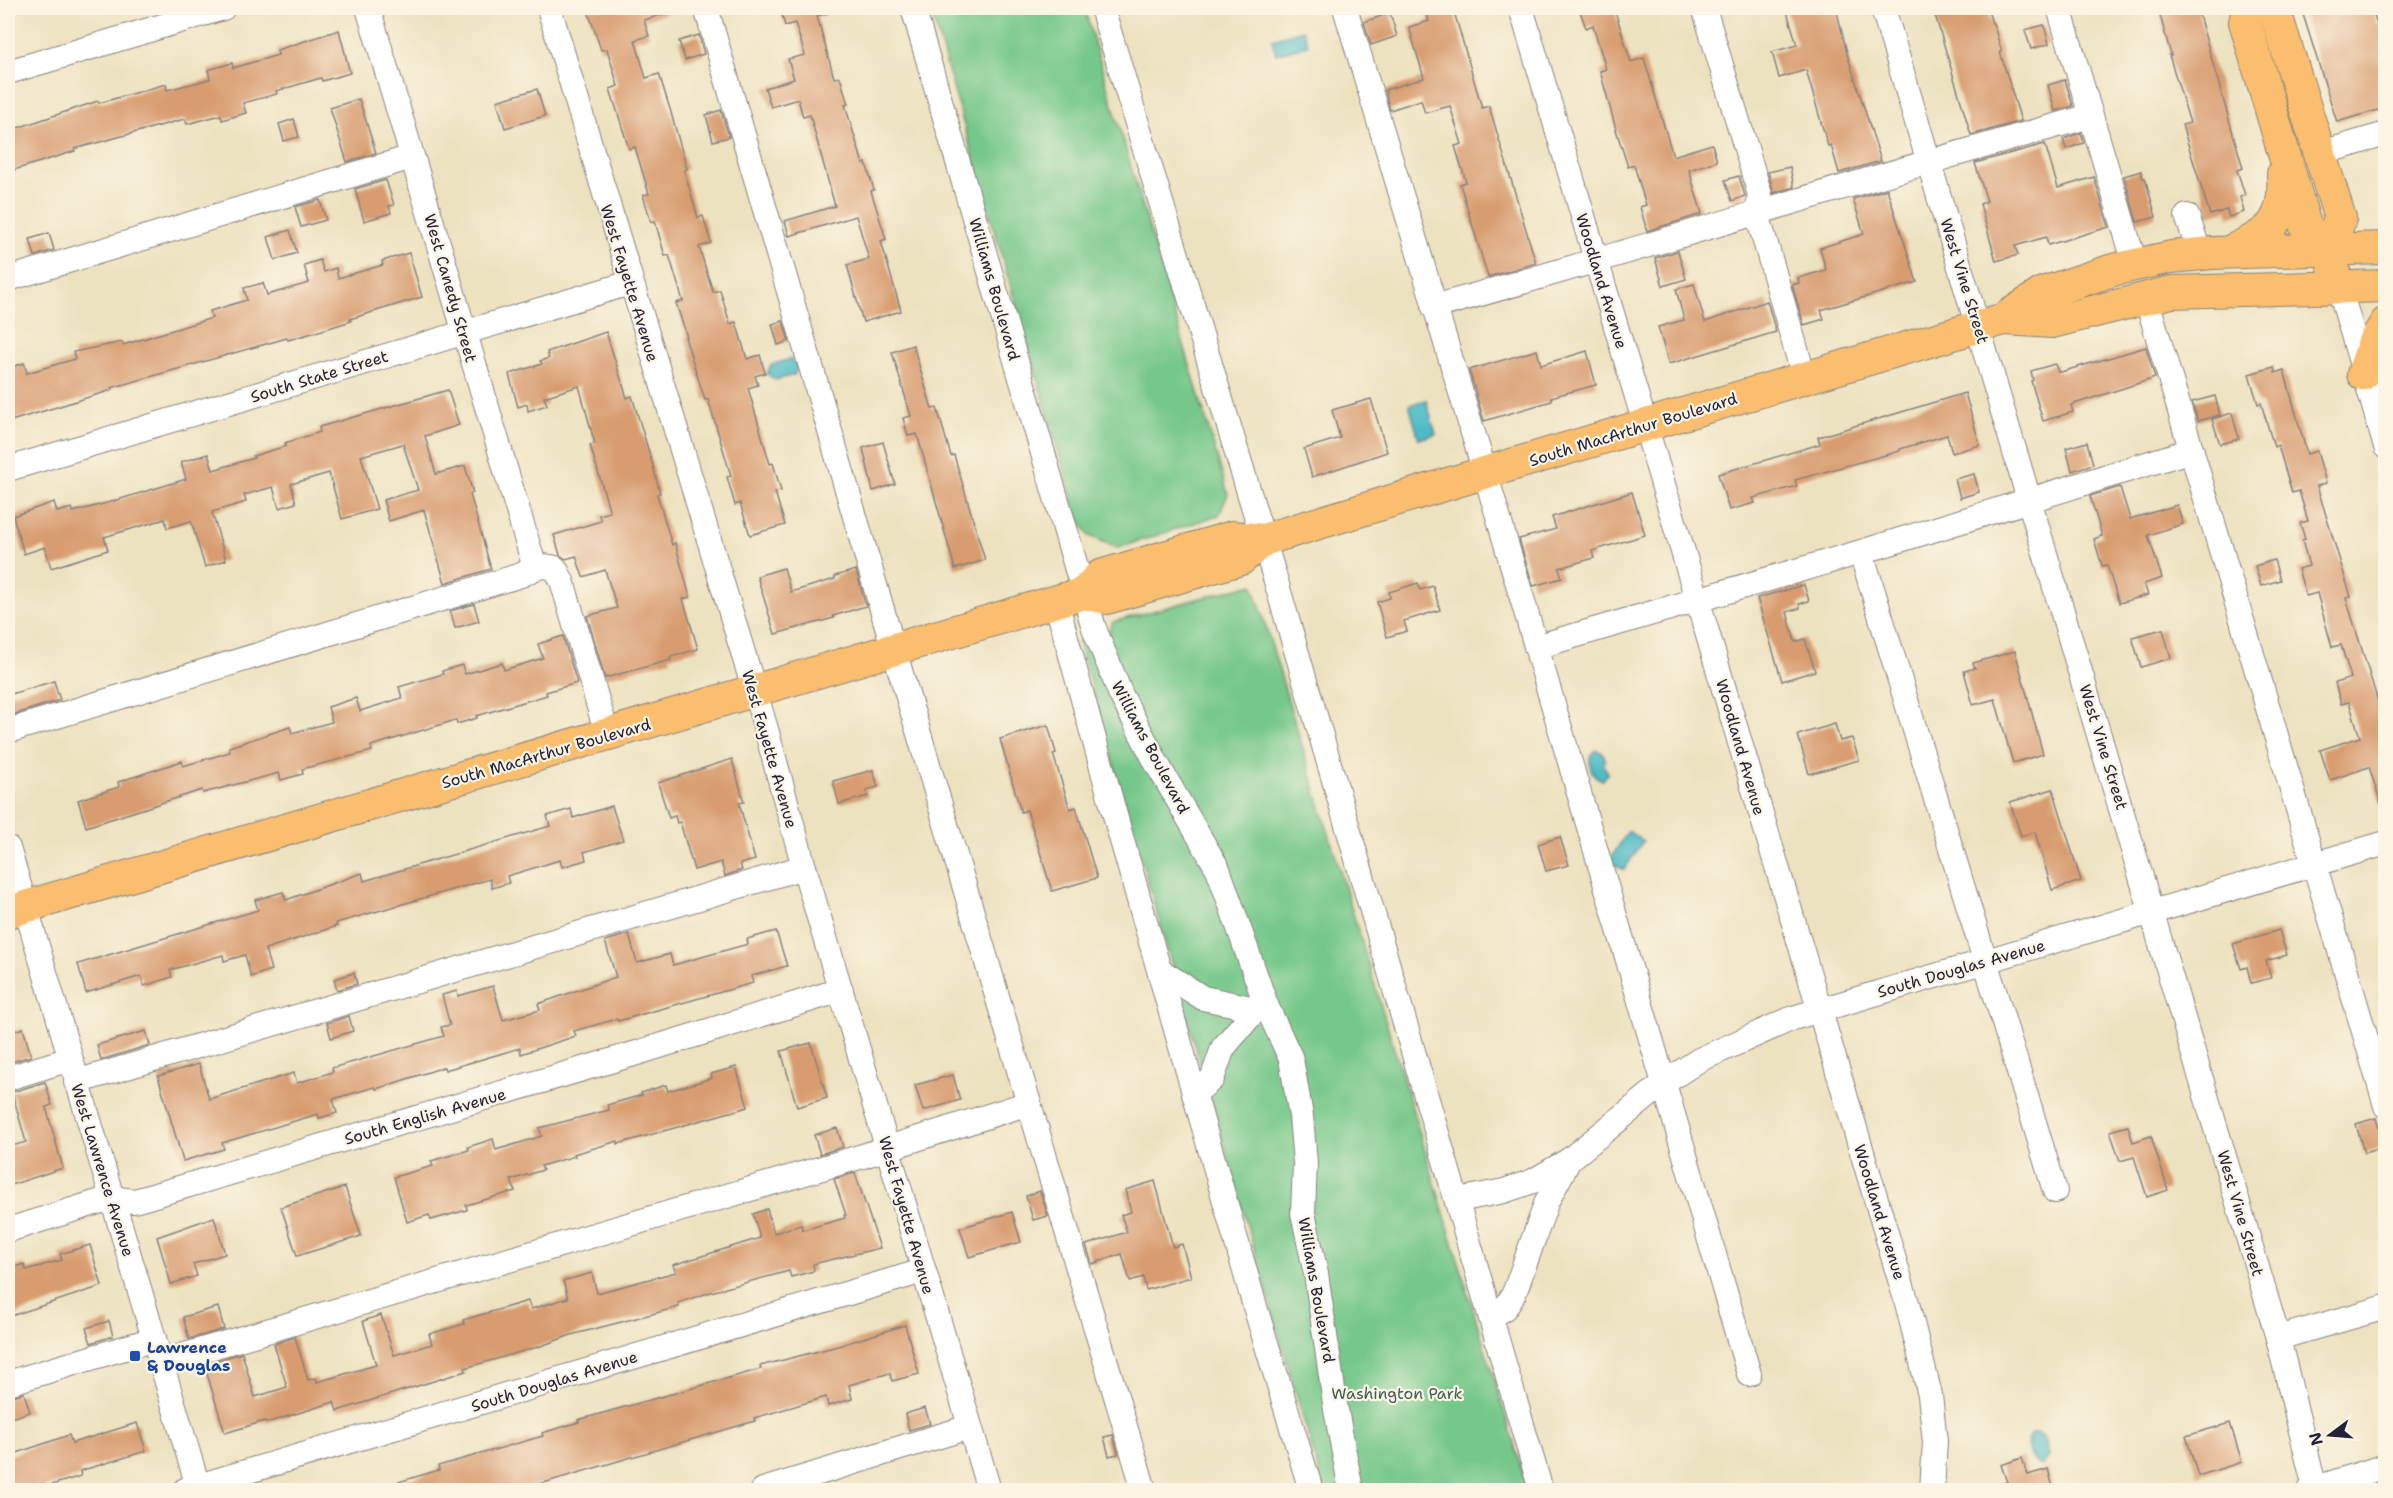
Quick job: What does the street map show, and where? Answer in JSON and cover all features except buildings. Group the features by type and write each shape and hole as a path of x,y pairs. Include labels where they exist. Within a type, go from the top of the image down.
{"main road":[{"path":"2248,8 2245,22 2306,228 2330,249"},
{"path":"2274,8 2340,218 2330,249 2339,287"},
{"path":"2213,254 2258,238 2276,221 2284,196 2280,137"},
{"name":"South MacArthur Boulevard","path":"16,910 1070,597 1100,576 1111,572 1232,537 1263,540 1484,472 1992,323 2043,293 2135,264 2213,254 2385,248"},
{"name":"South MacArthur Boulevard","path":"1992,323 2052,322 2171,292 2385,286"},
{"path":"2364,374 2374,342 2385,323"}],"street":[{"path":"8,72 223,8"},
{"name":"West Canedy Street","path":"368,8 535,568"},
{"name":"West Fayette Avenue","path":"549,8 754,692 989,1491"},
{"path":"706,8 1144,1491"},
{"name":"Williams Boulevard","path":"913,8 1070,597 1159,970 1256,1310 1311,1491"},
{"path":"1102,8 1263,540 1458,1200 1541,1491"},
{"path":"1345,8 1536,647 1749,1374"},
{"name":"Woodland Avenue","path":"1521,8 1921,1353 1930,1395 1935,1442 1932,1491"},
{"path":"1704,8 1760,195 1757,213 1804,377"},
{"name":"West Vine Street","path":"1883,8 1928,160 1992,323 2029,499 2278,1338 2313,1489"},
{"path":"2059,8 2135,264"},
{"path":"1434,307 1597,262 1928,160 2091,116"},
{"path":"2321,153 2385,134"},
{"path":"8,279 412,157"},
{"path":"2187,216 2213,254"},
{"name":"South State Street","path":"8,469 630,283"},
{"path":"2339,287 2385,447"},
{"path":"2146,297 2385,1106"},
{"path":"1536,647 1861,552 2192,450"},
{"path":"1861,552 1987,960 2055,1191"},
{"path":"8,731 547,565 555,568 562,581 607,734"},
{"name":"Williams Boulevard","path":"1070,597 1094,628 1121,695 1157,764 1218,869 1261,1007 1291,1059 1301,1116 1305,1162 1304,1213 1351,1491"},
{"name":"South Douglas Avenue","path":"1458,1200 1504,1191 1533,1181 1569,1160 1664,1083 1699,1060 1793,1018 2385,843"},
{"name":"West Lawrence Avenue","path":"8,848 16,910 73,1070 161,1362 194,1489"},
{"path":"8,1078 73,1070 804,867"},
{"path":"1159,970 1203,998 1261,1007"},
{"name":"South English Avenue","path":"8,1230 111,1198 134,1201 145,1198 637,1053 841,990"},
{"path":"1194,1094 1212,1079 1223,1048 1261,1007"},
{"path":"161,1362 887,1149 1029,1103"},
{"name":"South Douglas Avenue","path":"1491,1315 1500,1313 1508,1305 1547,1201 1569,1160"},
{"name":"South Douglas Avenue","path":"194,1489 923,1271"},
{"path":"2278,1338 2385,1307"},
{"path":"8,1383 154,1339"},
{"path":"763,1491 969,1427"},
{"path":"2313,1489 2385,1466"}],"green space":[{"path":"930,8 1084,8 1228,494 1219,515 1118,548 1089,536 1077,515"},
{"name":"Washington Park","path":"1253,584 1528,1490 1324,1490 1078,641 1110,629 1113,622"},
{"path":"2385,1479 2385,1490 2346,1490"}],"water":[{"path":"1303,30 1308,45 1276,54 1272,39"},
{"path":"790,359 798,366 794,375 776,380 767,374 771,365"},
{"path":"1426,400 1436,434 1419,439 1409,405"},
{"path":"1596,750 1603,753 1605,758 1604,766 1608,773 1603,780 1592,772 1590,763"},
{"path":"1628,831 1643,841 1624,870 1609,861"},
{"path":"2034,1433 2041,1435 2047,1444 2049,1456 2043,1465 2035,1462 2030,1452 2029,1436"}],"place":[{"name":"Lawrence & Douglas","path":"135,1356"}]}
